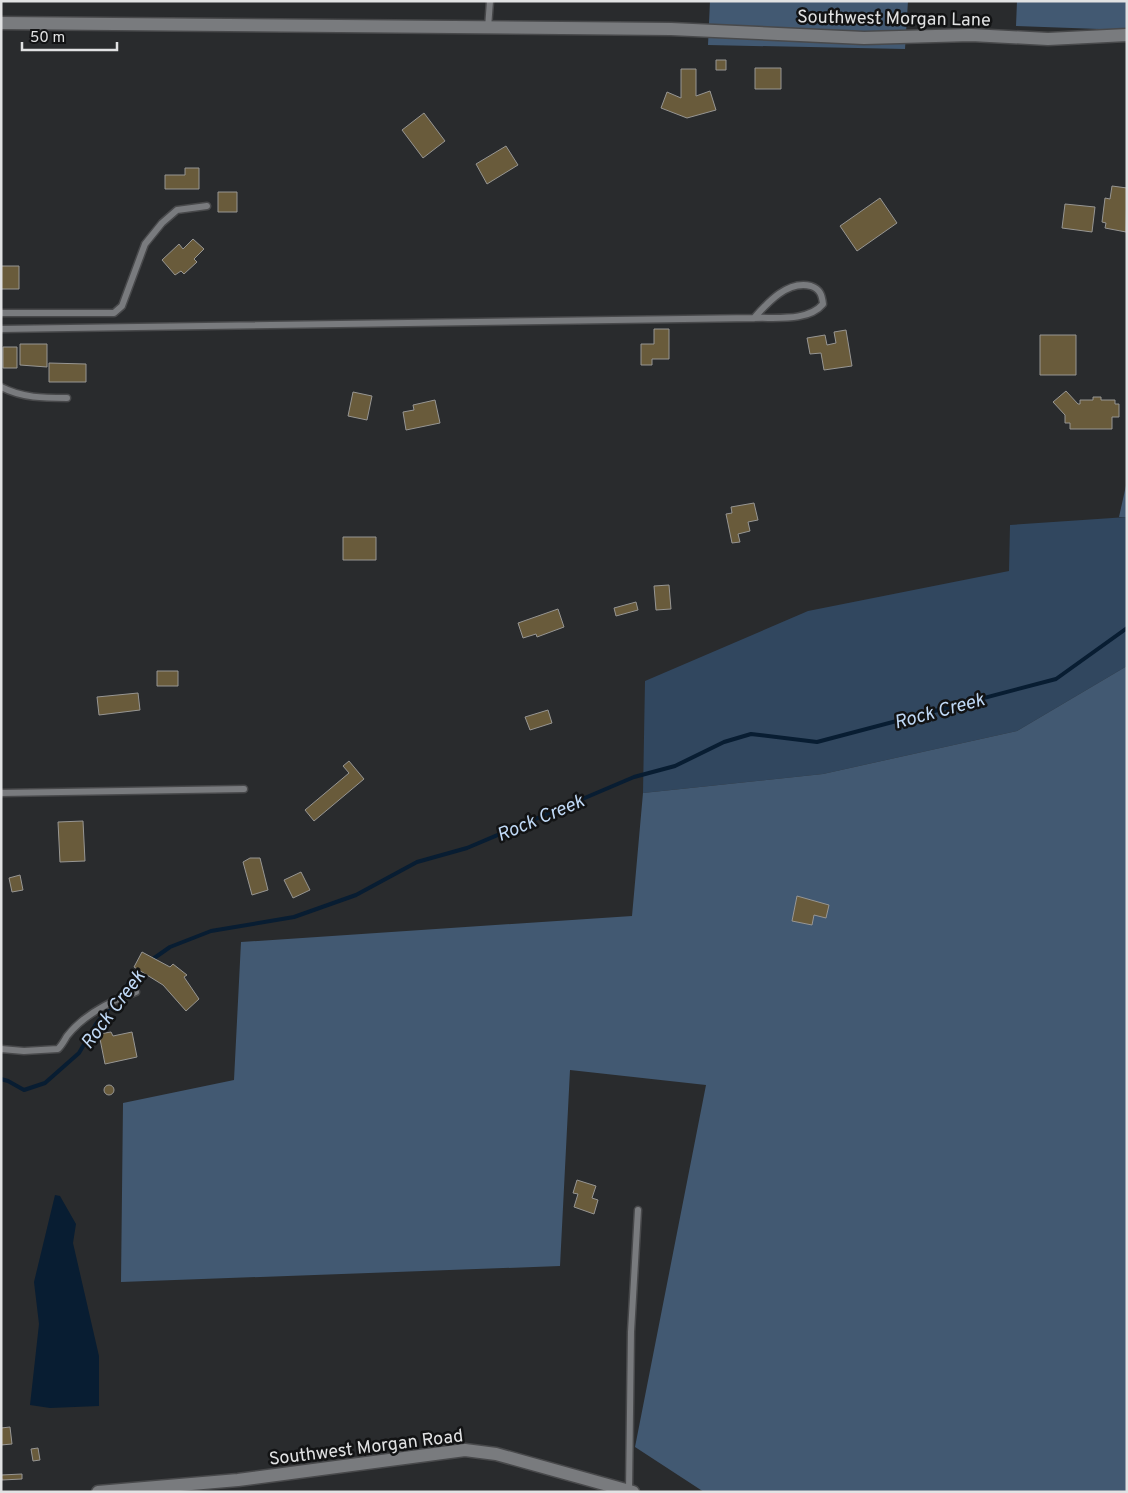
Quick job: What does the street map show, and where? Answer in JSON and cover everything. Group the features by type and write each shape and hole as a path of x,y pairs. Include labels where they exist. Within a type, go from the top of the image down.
{"street":[{"name":"Southwest Morgan Lane","path":"1,24 94,23 711,30 864,38 971,35 1048,39 1127,35"},
{"name":"Southwest Morgan Road","path":"98,1492 248,1478 465,1450 496,1454 631,1491"}],"lane":[{"path":"488,28 490,1"},
{"path":"1,313 114,313 122,306 145,244 162,223 177,210 207,206"},
{"path":"1,329 754,318 807,315 818,310 823,304 822,294 816,287 794,286 767,304 754,318"},
{"path":"1,387 21,395 67,398"},
{"path":"1,793 244,789"},
{"path":"1,1049 24,1051 58,1049 67,1036 81,1022 107,1004 136,992"},
{"path":"631,1491 631,1332 638,1210"}],"shaded area":[{"path":"710,1 908,1 905,49 708,45"},
{"path":"1017,1 1127,1 1127,30 1016,26"},
{"path":"1127,481 1127,517 1119,517"},
{"path":"1127,517 1127,666 1017,731 823,774 643,793 645,681 808,611 1009,571 1010,525"},
{"path":"1127,666 1127,1492 704,1492 635,1447 706,1085 570,1070 560,1266 121,1282 123,1103 234,1080 241,942 632,916 643,793 823,774 1017,731"},
{"path":"55,1195 60,1196 76,1224 73,1243 99,1356 99,1406 50,1408 30,1405 39,1324 34,1282"}],"building":[{"path":"716,60 726,60 726,70 716,70"},
{"path":"755,68 781,68 781,89 755,89"},
{"path":"681,69 696,69 696,96 710,91 716,110 687,118 661,108 667,92 681,98"},
{"path":"424,113 445,141 423,158 402,130"},
{"path":"506,146 518,165 487,184 476,164"},
{"path":"185,168 199,168 199,189 165,189 165,175 185,175"},
{"path":"1112,186 1127,188 1126,232 1105,228 1106,223 1102,222 1105,198 1110,199"},
{"path":"218,192 237,192 237,212 218,212"},
{"path":"880,198 897,223 857,251 840,226"},
{"path":"1065,204 1095,207 1092,232 1062,228"},
{"path":"193,239 204,249 194,259 197,262 184,274 181,271 175,275 162,260 179,244 183,249"},
{"path":"1,266 19,266 19,289 1,289"},
{"path":"654,329 669,329 669,359 652,359 652,365 641,365 641,344 654,344"},
{"path":"846,330 852,366 824,370 821,353 810,354 807,338 825,335 827,345 836,343 834,332"},
{"path":"1040,335 1076,335 1076,375 1040,375"},
{"path":"20,344 47,344 47,367 20,365"},
{"path":"3,347 17,347 17,368 3,368"},
{"path":"49,363 86,364 86,382 49,382"},
{"path":"1066,391 1078,404 1080,404 1080,400 1093,400 1093,397 1101,397 1101,400 1115,400 1115,404 1119,404 1119,417 1112,417 1112,429 1070,429 1070,423 1065,423 1065,415 1053,402"},
{"path":"353,392 372,396 367,420 348,416"},
{"path":"435,400 440,423 406,430 403,412 414,410 413,405"},
{"path":"754,503 758,520 748,522 750,531 738,534 740,542 732,543 726,514 732,513 731,507"},
{"path":"343,537 376,537 376,560 343,560"},
{"path":"669,585 671,609 656,610 654,586"},
{"path":"636,602 638,610 616,616 614,608"},
{"path":"558,609 564,627 537,637 536,634 523,638 518,623"},
{"path":"157,671 178,671 178,686 157,686"},
{"path":"138,693 140,710 99,715 97,697"},
{"path":"548,710 552,723 530,730 525,717"},
{"path":"349,761 364,779 314,821 305,810 349,773 343,766"},
{"path":"83,821 85,861 60,862 58,822"},
{"path":"250,858 260,858 268,890 252,895 243,862"},
{"path":"301,872 310,890 293,898 284,880"},
{"path":"20,875 23,890 12,892 9,878"},
{"path":"797,896 829,905 826,918 814,915 812,925 792,921"},
{"path":"142,952 170,967 173,964 187,975 184,977 199,999 186,1011 163,985 134,967"},
{"path":"111,1032 113,1036 132,1032 137,1057 105,1064 99,1034"},
{"path":"109,1085 114,1090 109,1095 104,1090"},
{"path":"577,1180 596,1186 592,1198 598,1200 594,1214 574,1207 578,1194 573,1193"},
{"path":"10,1427 12,1444 1,1445 1,1428"},
{"path":"38,1448 40,1460 33,1461 31,1449"},
{"path":"22,1474 22,1479 2,1480 1,1475"}],"waterway":[{"name":"Rock Creek","path":"150,961 170,947 211,931 294,917 356,895 417,862 467,848 634,777 675,766 724,742 751,734 817,742 1056,679 1127,628"},
{"name":"Rock Creek","path":"117,998 142,967"},
{"name":"Rock Creek","path":"1,1079 24,1090 45,1083 79,1053 96,1024 112,1004"}]}
